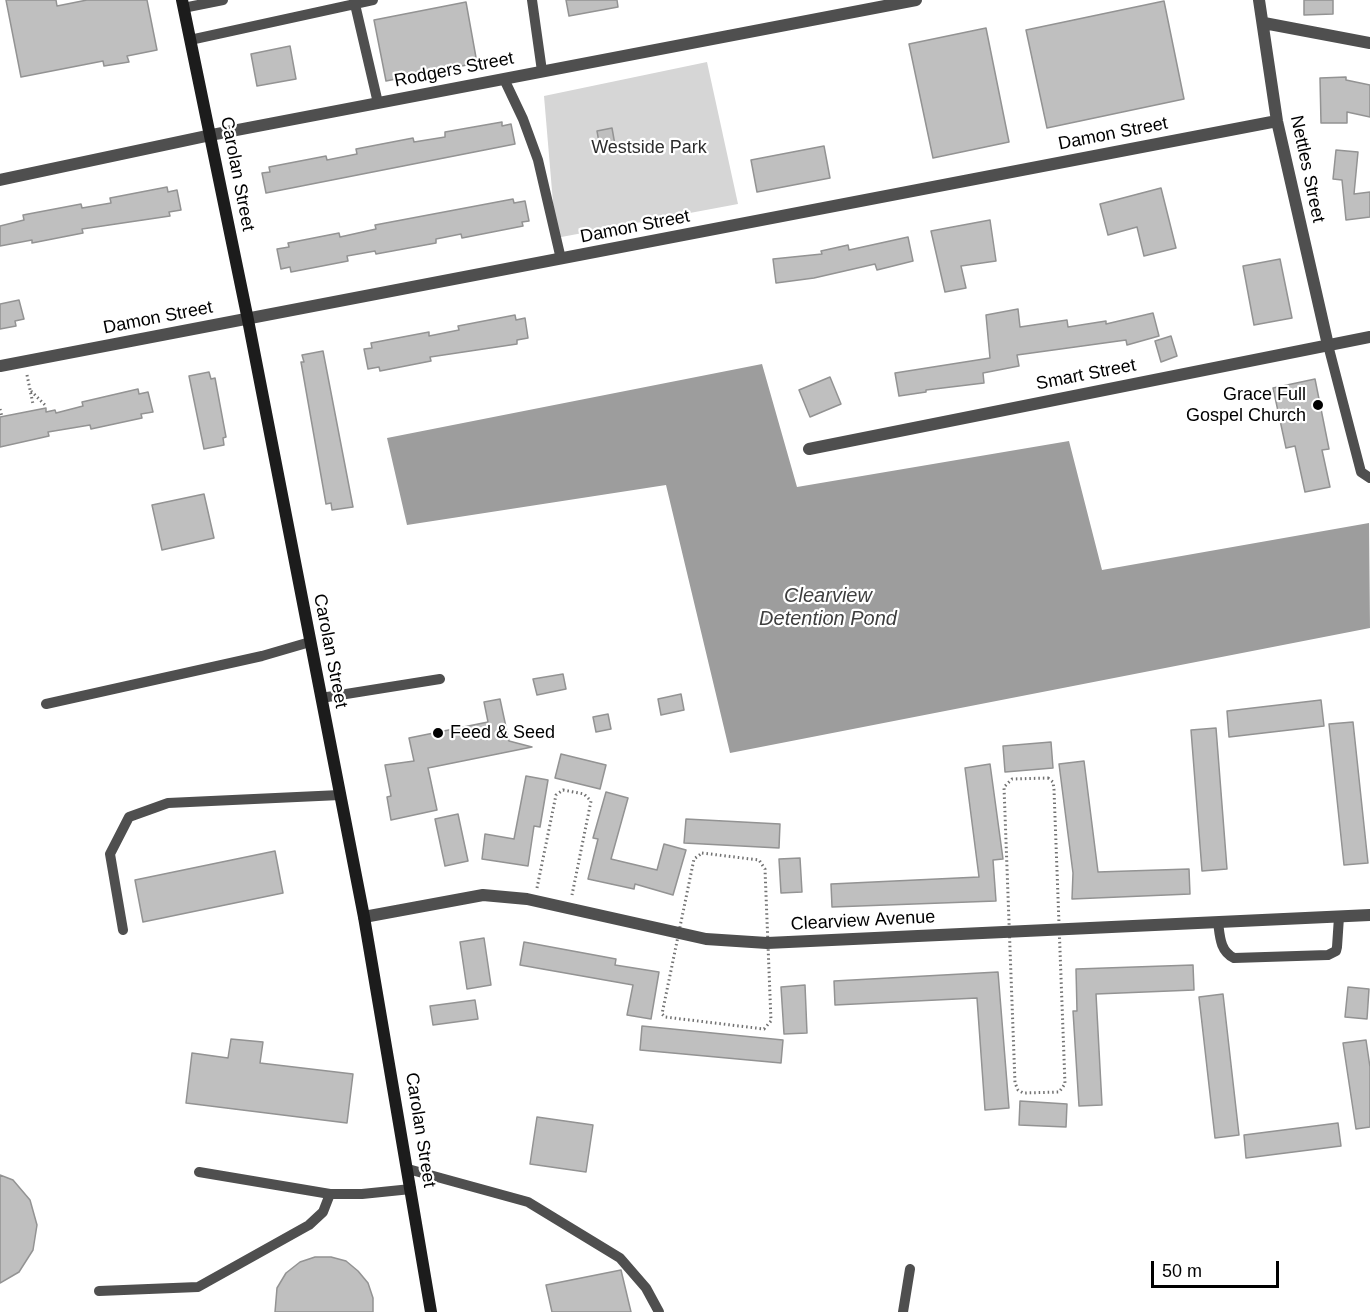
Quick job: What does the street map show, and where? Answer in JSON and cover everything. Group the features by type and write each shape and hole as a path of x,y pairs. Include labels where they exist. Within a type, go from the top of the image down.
{"street":[{"name":"Rodgers Street","path":"0,180 211,135 916,0"},
{"name":"Nettles Street","path":"1259,0 1277,121 1328,345"},
{"name":"Carolan Street","path":"183,4 248,320 364,917 431,1312"},
{"path":"1264,23 1370,43"},
{"name":"Damon Street","path":"0,366 1277,121"},
{"name":"Smart Street","path":"809,449 1370,337"},
{"name":"Clearview Avenue","path":"364,917 483,895 534,900 706,939 767,943 1370,915"}],"lane":[{"path":"183,4 223,0"},
{"path":"190,40 354,2 373,0"},
{"path":"532,0 542,71"},
{"path":"354,2 378,103"},
{"path":"504,79 523,119 538,160 561,260"},
{"path":"1328,345 1361,472 1370,478"},
{"path":"46,704 262,656 310,642"},
{"path":"321,698 353,691 440,679"},
{"path":"123,930 110,854 129,817 168,803 340,795"},
{"path":"1218,922 1222,946 1227,954 1234,958 1328,955 1336,951 1339,917"},
{"path":"408,1169 528,1202 620,1258 646,1288 659,1312"},
{"path":"199,1172 330,1194 362,1194 411,1189"},
{"path":"99,1292 198,1287 309,1225 323,1212 330,1194"},
{"path":"903,1312 910,1269"}],"path":[{"path":"24,362 33,404"},
{"path":"30,389 46,405"},
{"path":"0,409 2,417"},
{"path":"534,900 556,795 563,790 584,794 591,801 570,908"}],"green space":[{"name":"Westside Park","path":"707,62 738,204 556,238 544,96"}],"water":[{"name":"Clearview Detention Pond","path":"762,364 797,487 1069,441 1102,570 1369,523 1370,628 730,753 666,485 407,525 387,438"}],"building":[{"path":"6,0 56,0 57,6 87,0 147,0 157,50 127,56 129,62 104,66 103,61 21,77"},
{"path":"566,0 617,0 618,7 569,16"},
{"path":"1304,0 1333,0 1333,14 1304,15"},
{"path":"1164,1 1184,99 1047,128 1026,30"},
{"path":"466,2 477,63 386,81 374,20"},
{"path":"986,28 1009,142 933,158 909,44"},
{"path":"290,46 296,79 257,86 251,54"},
{"path":"1346,77 1346,80 1370,85 1370,117 1347,112 1347,123 1321,123 1320,78"},
{"path":"502,122 502,126 511,124 515,144 266,193 262,173 270,172 269,167 326,156 327,160 357,154 356,149 413,138 414,142 445,137 445,132"},
{"path":"612,128 615,145 600,148 597,131"},
{"path":"824,146 830,178 757,192 751,160"},
{"path":"1336,150 1358,152 1354,194 1370,192 1370,217 1346,220 1342,180 1333,179"},
{"path":"167,187 168,192 177,190 181,210 169,212 170,216 82,229 83,233 32,243 32,240 0,246 0,226 24,220 23,215 81,204 82,208 111,203 110,198"},
{"path":"1161,188 1176,248 1144,256 1137,227 1108,235 1100,204"},
{"path":"513,199 514,203 525,201 529,221 522,222 523,226 462,238 461,234 436,239 436,243 376,254 375,251 347,256 348,261 291,272 290,267 281,269 277,249 289,247 288,243 339,233 340,237 376,229 375,225"},
{"path":"990,220 996,261 961,266 966,288 945,292 931,231"},
{"path":"908,237 913,261 877,270 875,264 814,278 776,283 773,259 822,254 821,251 848,245 849,250"},
{"path":"1280,259 1292,318 1254,325 1243,266"},
{"path":"19,300 24,319 15,321 16,326 0,329 0,304"},
{"path":"1018,309 1020,327 1067,320 1068,327 1106,321 1106,324 1153,313 1159,336 1127,345 1126,340 1017,355 1019,366 983,373 984,383 926,390 926,392 899,396 895,373 990,358 986,315"},
{"path":"515,315 516,320 525,318 528,338 517,340 517,344 430,357 431,361 380,371 379,367 368,369 364,349 372,348 371,343 429,332 429,336 459,330 458,326"},
{"path":"1171,336 1177,356 1161,362 1155,341"},
{"path":"323,351 353,507 332,510 331,503 326,504 301,362 304,362 302,355"},
{"path":"209,372 211,379 215,378 226,437 223,438 224,445 204,449 189,376"},
{"path":"830,377 841,404 810,417 799,390"},
{"path":"1315,379 1329,449 1322,450 1330,487 1305,492 1295,446 1286,448 1273,388"},
{"path":"138,389 139,394 148,392 153,412 141,414 142,418 91,429 90,425 48,432 49,436 0,447 0,417 46,408 46,412 55,410 56,413 83,406 82,402"},
{"path":"204,494 214,538 162,550 152,505"},
{"path":"563,674 566,689 537,695 533,679"},
{"path":"681,694 684,710 661,715 658,699"},
{"path":"500,699 509,741 532,747 428,768 437,810 391,820 387,797 391,796 385,765 414,761 409,738 488,722 484,702"},
{"path":"1321,700 1324,726 1229,737 1227,711"},
{"path":"608,714 611,729 596,732 593,717"},
{"path":"1353,722 1368,863 1344,865 1329,724"},
{"path":"1216,728 1227,869 1202,871 1191,730"},
{"path":"1051,742 1053,768 1005,772 1003,746"},
{"path":"561,754 606,765 600,789 555,778"},
{"path":"1084,761 1098,872 1189,869 1190,894 1072,899 1073,873 1059,764"},
{"path":"990,764 1003,859 993,860 996,901 832,907 831,884 979,877 965,768"},
{"path":"526,776 548,780 540,827 534,826 528,866 482,859 485,834 514,839"},
{"path":"606,792 628,798 611,859 657,870 664,844 686,850 673,895 635,884 634,889 588,879 598,839 593,838"},
{"path":"458,814 468,861 445,866 435,819"},
{"path":"686,819 780,824 779,848 684,843"},
{"path":"275,851 283,893 143,922 135,880"},
{"path":"800,858 802,892 781,893 779,859"},
{"path":"484,938 491,985 467,989 460,942"},
{"path":"524,942 616,959 615,965 659,972 651,1019 627,1015 633,985 520,965"},
{"path":"1193,965 1194,990 1096,994 1102,1105 1079,1106 1073,1011 1077,1011 1076,969"},
{"path":"998,972 1009,1108 985,1110 977,998 835,1005 834,981"},
{"path":"805,985 807,1033 784,1034 781,987"},
{"path":"1348,987 1369,989 1367,1019 1345,1017"},
{"path":"1223,994 1239,1135 1215,1138 1199,997"},
{"path":"475,1000 478,1019 433,1025 430,1006"},
{"path":"642,1026 783,1040 781,1063 640,1050"},
{"path":"231,1039 263,1042 260,1063 353,1074 347,1123 186,1103 192,1053 228,1058"},
{"path":"1366,1040 1370,1067 1370,1127 1356,1129 1343,1043"},
{"path":"1020,1101 1067,1104 1066,1127 1019,1125"},
{"path":"537,1117 593,1125 586,1172 530,1164"},
{"path":"1338,1123 1341,1146 1246,1158 1244,1135"},
{"path":"0,1175 13,1180 30,1200 37,1225 33,1250 19,1272 0,1283"},
{"path":"315,1257 331,1257 346,1261 358,1271 368,1283 373,1298 373,1312 275,1312 277,1288 286,1273 300,1262"},
{"path":"621,1270 631,1312 552,1312 546,1285"}],"place":[{"name":"Grace Full Gospel Church","path":"1318,405"},
{"name":"Feed & Seed","path":"438,733"}]}
